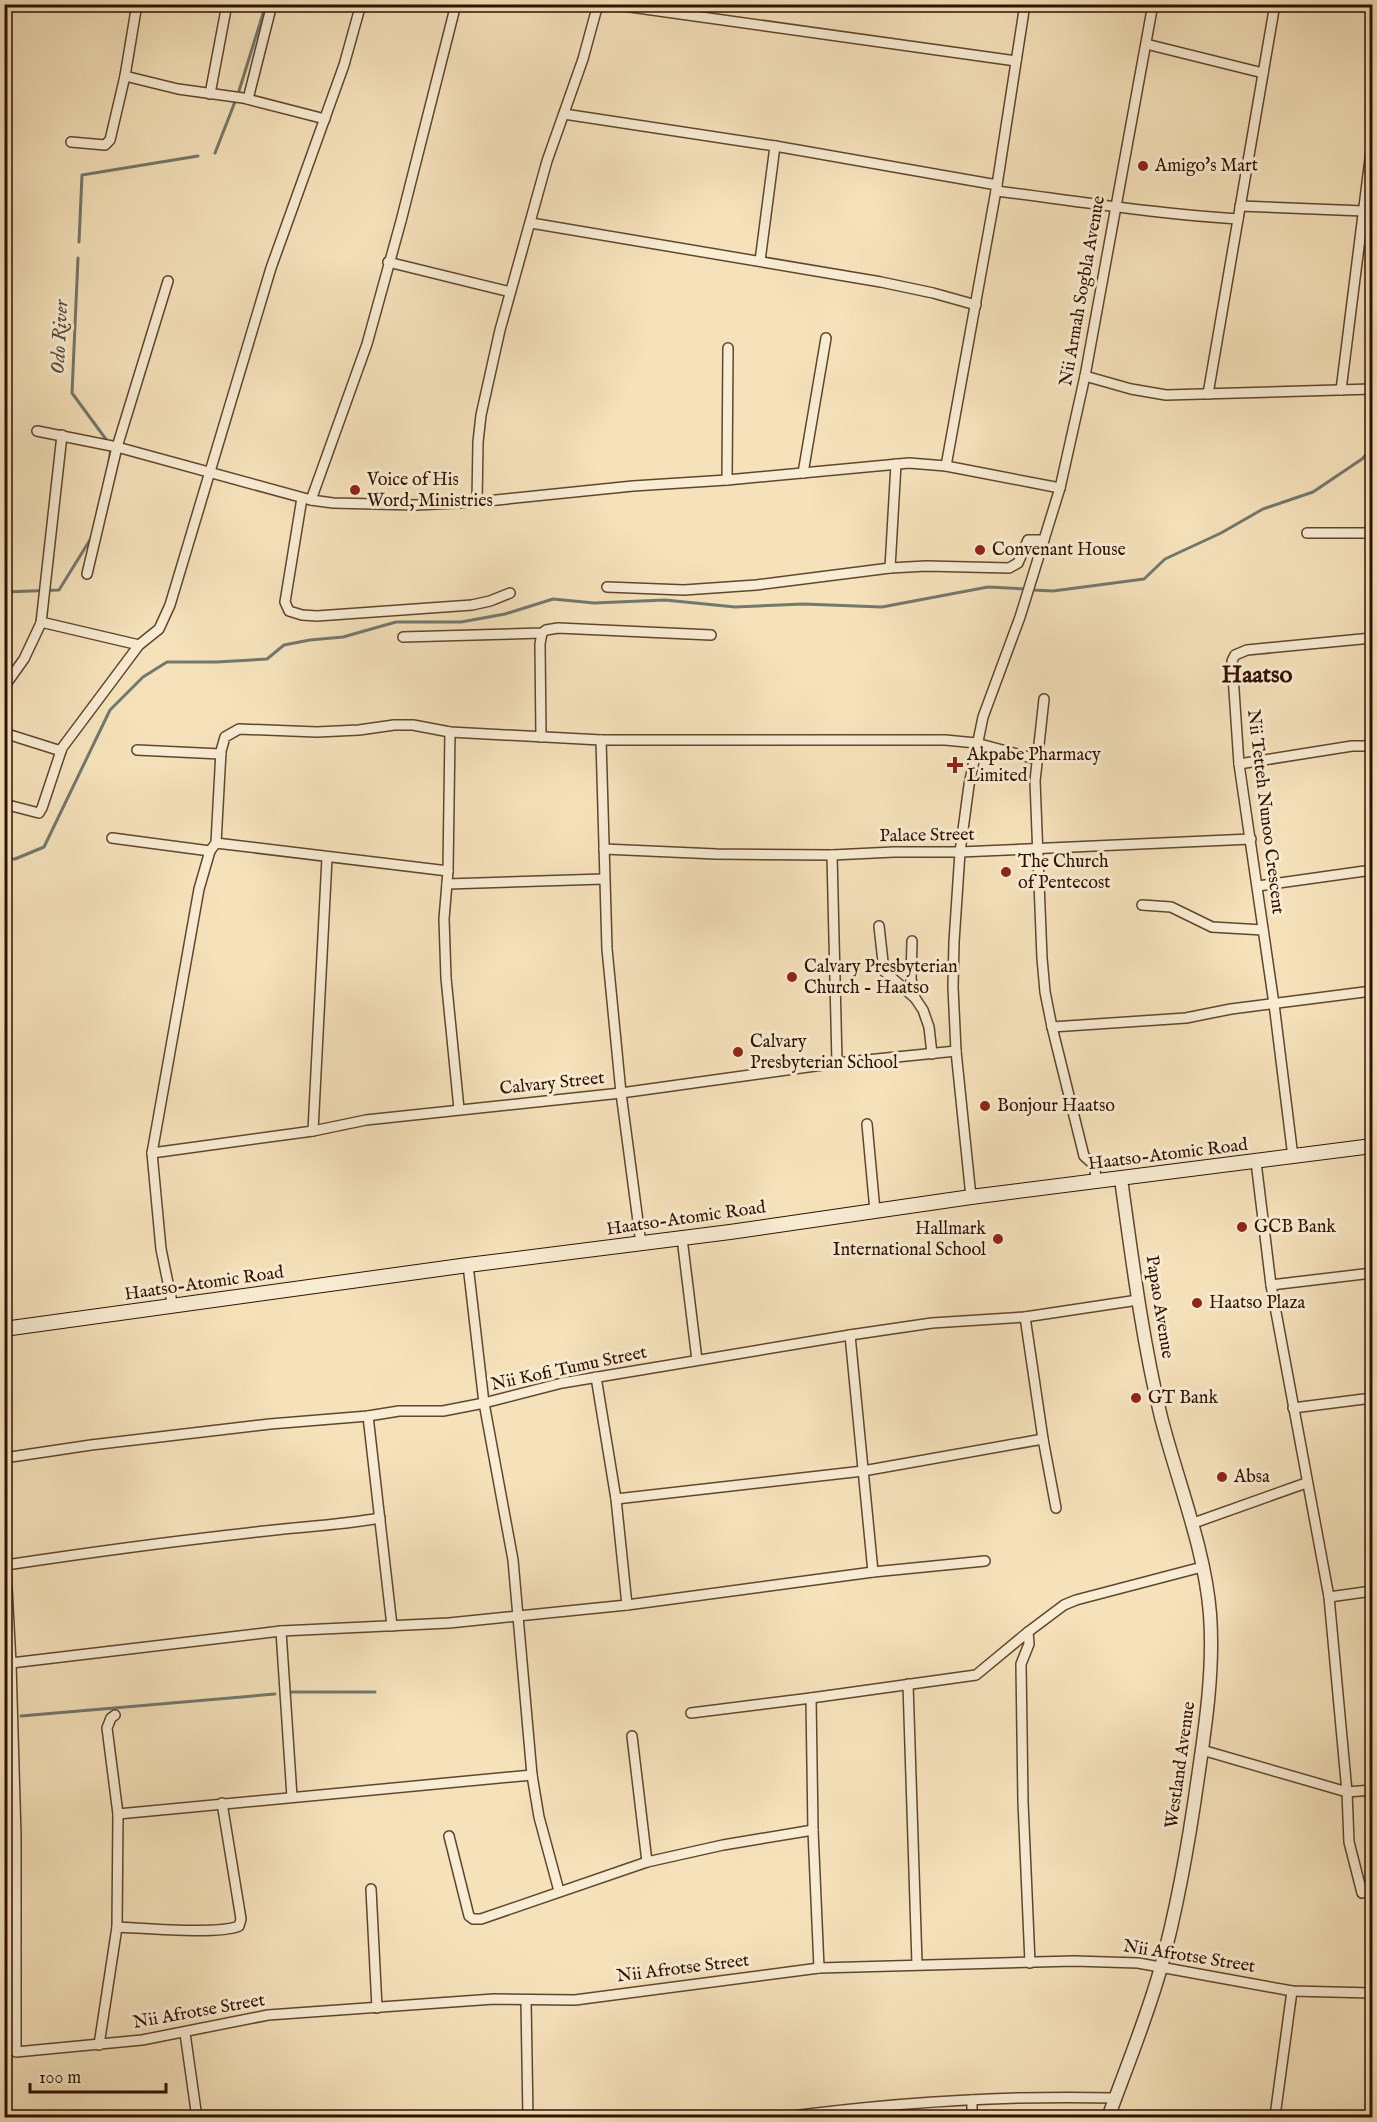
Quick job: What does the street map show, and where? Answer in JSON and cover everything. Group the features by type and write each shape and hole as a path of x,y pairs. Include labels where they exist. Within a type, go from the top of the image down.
{"main road":[{"name":"Haatso-Atomic Road","path":"4,1329 468,1265 641,1244 971,1197 1372,1146"}],"street":[{"path":"71,142 105,145 110,140 125,76 137,4"},
{"path":"210,94 226,4"},
{"path":"245,99 272,4"},
{"path":"4,804 39,813 61,751 139,645 159,629 170,605 271,268 344,65 361,4"},
{"path":"456,4 401,222 367,344 306,499 285,602 290,611 317,616 490,601 510,593"},
{"path":"477,502 481,415 510,292 547,162 583,59 598,4"},
{"path":"609,4 1016,61"},
{"path":"946,466 997,188 1025,4"},
{"name":"Nii Armah Sogbla Avenue","path":"971,1197 956,1051 954,942 960,852 969,785 983,717 1020,617 1060,488 1085,376 1153,4"},
{"path":"1208,394 1275,4"},
{"path":"1146,44 1263,73"},
{"path":"125,76 178,89 245,99 325,120"},
{"path":"564,114 775,146 997,188 1116,207 1184,216 1238,219"},
{"path":"1341,390 1372,143"},
{"path":"760,261 775,146"},
{"path":"1240,206 1364,211"},
{"path":"531,223 881,282 976,305"},
{"path":"388,262 510,292"},
{"path":"87,574 117,447 168,281"},
{"path":"803,473 826,338"},
{"path":"727,480 728,348"},
{"path":"1085,376 1131,389 1166,395 1372,389"},
{"path":"36,431 117,447 306,499 333,503 416,505 477,502 633,486 924,463 1060,488"},
{"path":"4,687 24,659 41,622 62,435"},
{"path":"890,568 896,464"},
{"path":"1307,533 1372,533"},
{"path":"607,587 684,590 756,585 890,568 926,566 1009,568 1018,564 1028,540 1044,540"},
{"path":"41,622 139,645"},
{"path":"403,637 542,633 558,628 711,635"},
{"path":"541,737 540,644 542,633"},
{"name":"Nii Tetteh Nunoo Crescent","path":"1293,1157 1274,1004 1239,764 1232,661 1235,655 1247,650 1372,638"},
{"path":"1044,699 1035,781 1045,992 1084,1156 1094,1165 1097,1182"},
{"path":"173,1307 161,1249 152,1153 199,889 213,847 221,754 225,737 239,729 317,732 413,725 450,732 601,740 919,739 976,743 1036,759"},
{"path":"450,732 448,871 444,919 446,978 459,1109"},
{"path":"4,733 61,751"},
{"path":"601,740 607,949 621,1093 641,1244"},
{"path":"1239,764 1352,746 1372,746"},
{"path":"137,750 221,754"},
{"path":"112,838 448,871"},
{"name":"Palace Street","path":"604,849 716,854 832,855 960,852 1251,839"},
{"path":"832,855 837,1064"},
{"path":"313,1131 327,858"},
{"path":"1257,886 1372,870"},
{"path":"447,884 604,879"},
{"path":"1142,905 1171,907 1212,927 1263,930"},
{"path":"879,926 884,971 915,998 923,1010 929,1026 932,1054"},
{"path":"912,941 911,979 915,998"},
{"path":"1052,1027 1186,1018 1231,1009 1372,991"},
{"name":"Calvary Street","path":"152,1153 313,1131 366,1120 621,1093 837,1064 956,1051"},
{"path":"867,1124 875,1211"},
{"path":"1256,1162 1271,1285 1306,1483 1329,1596 1347,1792 1349,1842 1362,1893"},
{"name":"Papao Avenue","path":"1121,1179 1138,1300 1159,1411"},
{"path":"682,1238 697,1360"},
{"path":"468,1265 484,1403 513,1560 531,1775 539,1816 559,1891"},
{"path":"1271,1285 1372,1273"},
{"name":"Nii Kofi Tumu Street","path":"4,1458 91,1444 270,1424 368,1416 399,1411 443,1411 562,1383 850,1335 932,1323 1025,1317 1138,1300"},
{"path":"1025,1317 1056,1508"},
{"path":"850,1335 873,1572"},
{"path":"596,1377 616,1499 627,1605"},
{"path":"1293,1408 1372,1398"},
{"name":"Westland Avenue","path":"1108,2118 1161,1968 1190,1832 1208,1704 1210,1613 1202,1567 1159,1411"},
{"path":"368,1416 392,1626"},
{"path":"616,1499 863,1471 1043,1439"},
{"path":"1191,1524 1306,1483"},
{"path":"6,1565 251,1532 321,1527 380,1518"},
{"path":"4,1531 11,1663 16,1837 18,1947 16,2052"},
{"path":"11,1663 281,1631 449,1623 627,1605 873,1572 985,1561"},
{"path":"691,1713 976,1675 1064,1605 1202,1567"},
{"path":"1329,1596 1372,1591"},
{"path":"281,1631 292,1797"},
{"path":"1028,1632 1029,1644 1021,1664 1023,1802 1030,1963"},
{"path":"1001,1656 1021,1664"},
{"path":"908,1684 917,1964"},
{"path":"811,1698 813,1830 819,1968"},
{"path":"99,2046 117,1927 118,1814 107,1728 111,1718 115,1715"},
{"path":"632,1736 647,1862"},
{"path":"1202,1750 1347,1792 1372,1790"},
{"path":"118,1814 531,1775"},
{"path":"117,1927 233,1929 239,1926 241,1919 222,1803"},
{"path":"449,1836 470,1916 473,1919 481,1919 647,1862 723,1845 813,1830"},
{"path":"371,1889 377,2008"},
{"name":"Nii Afrotse Street","path":"5,2053 99,2046 185,2033 268,2015 485,2000 575,2000 819,1968 917,1964 1119,1962 1292,1991 1372,1993"},
{"path":"1275,2116 1292,1991"},
{"path":"526,2001 528,2118"},
{"path":"185,2033 197,2118"},
{"path":"777,2118 831,2111 972,2100 1115,2098"},
{"path":"972,2100 972,2118"}],"waterway":[{"path":"215,153 238,94 266,4"},
{"path":"79,242 82,175 198,156"},
{"name":"Odo River","path":"78,258 72,393 108,442"},
{"name":"Odo River","path":"109,462 111,448"},
{"path":"1032,590 1053,591 1144,579 1165,559 1221,533 1263,509 1313,492 1362,459 1372,448"},
{"name":"Odo River","path":"4,592 59,590 93,535"},
{"path":"4,859 15,859 44,847 110,710 143,677 167,662 267,659 284,645 343,637 396,622 461,622 505,614 553,599 594,603 665,600 735,607 803,604 882,607 988,587 1025,589"},
{"path":"291,1692 375,1692"},
{"path":"21,1716 275,1694"}],"place":[{"name":"Amigo's Mart","path":"1143,166"},
{"name":"Voice of His Word, Ministries","path":"355,490"},
{"name":"Convenant House","path":"980,550"},
{"name":"Akpabe Pharmacy Limited","path":"955,765"},
{"name":"The Church of Pentecost","path":"1006,872"},
{"name":"Calvary Presbyterian Church - Haatso","path":"792,977"},
{"name":"Calvary Presbyterian School","path":"738,1052"},
{"name":"Bonjour Haatso","path":"985,1106"},
{"name":"GCB Bank","path":"1242,1227"},
{"name":"Hallmark International School","path":"998,1239"},
{"name":"Haatso Plaza","path":"1197,1303"},
{"name":"GT Bank","path":"1136,1398"},
{"name":"Absa","path":"1222,1477"}],"district":[{"name":"Haatso","path":"1257,675"}]}
